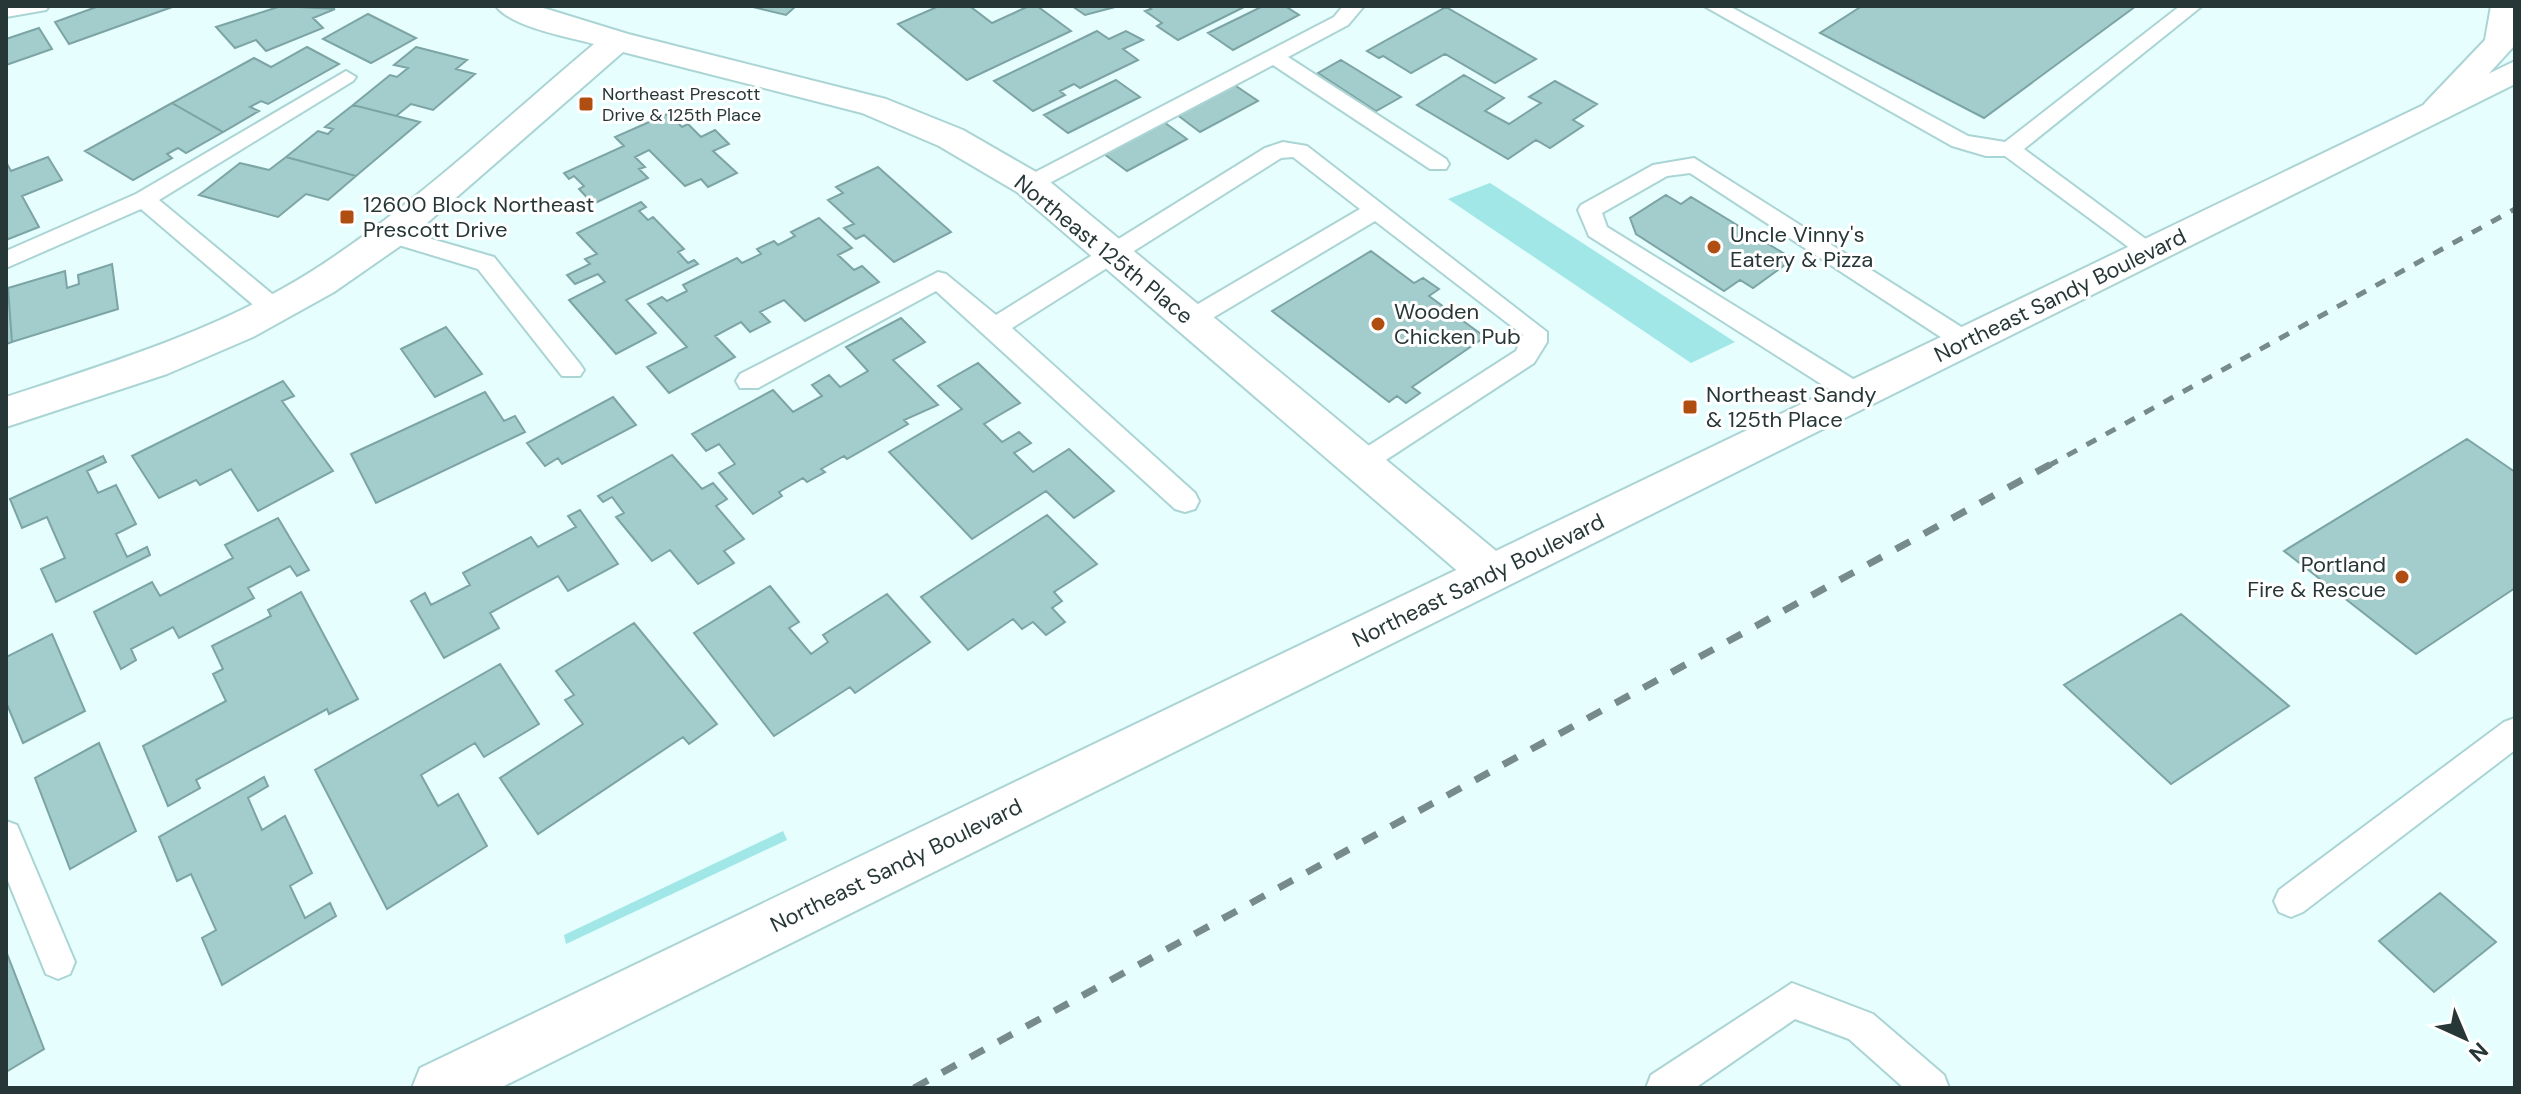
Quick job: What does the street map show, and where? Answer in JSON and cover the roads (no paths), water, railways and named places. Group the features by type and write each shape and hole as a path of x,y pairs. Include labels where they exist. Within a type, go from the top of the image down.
{"main road":[{"name":"Northeast 125th Place","path":"512,6 535,17 617,41 874,106 951,138 1030,184 1491,573"},
{"path":"2437,110 2501,42 2507,6"},
{"path":"6,412 153,364 274,309 321,283 390,235 617,41"},
{"name":"Northeast Sandy Boulevard","path":"440,1088 2515,71"}],"lane":[{"path":"6,11 39,6"},
{"path":"1030,184 1341,21 1354,6"},
{"path":"1714,6 1960,141 1986,149 2010,149 2150,251"},
{"path":"2010,149 2192,6"},
{"path":"1273,56 1438,164"},
{"path":"6,260 144,199 346,77"},
{"path":"995,327 1283,149 1299,151 1535,332 1535,342 1525,357 1360,464"},
{"path":"1857,394 1597,231 1589,210 1661,170 1694,165 1965,341"},
{"path":"144,199 274,309"},
{"path":"1190,320 1376,210"},
{"path":"390,235 486,263 571,370"},
{"path":"749,381 938,280 995,327 1185,501"},
{"path":"2291,901 2515,732"},
{"path":"6,836 58,962"},
{"path":"1664,1088 1792,1000 1861,1026 1931,1088"}],"railway":[{"path":"2048,466 2515,209"},
{"path":"914,1088 2051,464"}],"place":[{"name":"Northeast Prescott Drive & 125th Place","path":"586,104"},
{"name":"12600 Block Northeast Prescott Drive","path":"347,217"},
{"name":"Uncle Vinny's Eatery & Pizza","path":"1714,247"},
{"name":"Wooden Chicken Pub","path":"1378,324"},
{"name":"Northeast Sandy & 125th Place","path":"1690,407"},
{"name":"Portland Fire & Rescue","path":"2402,577"}]}
